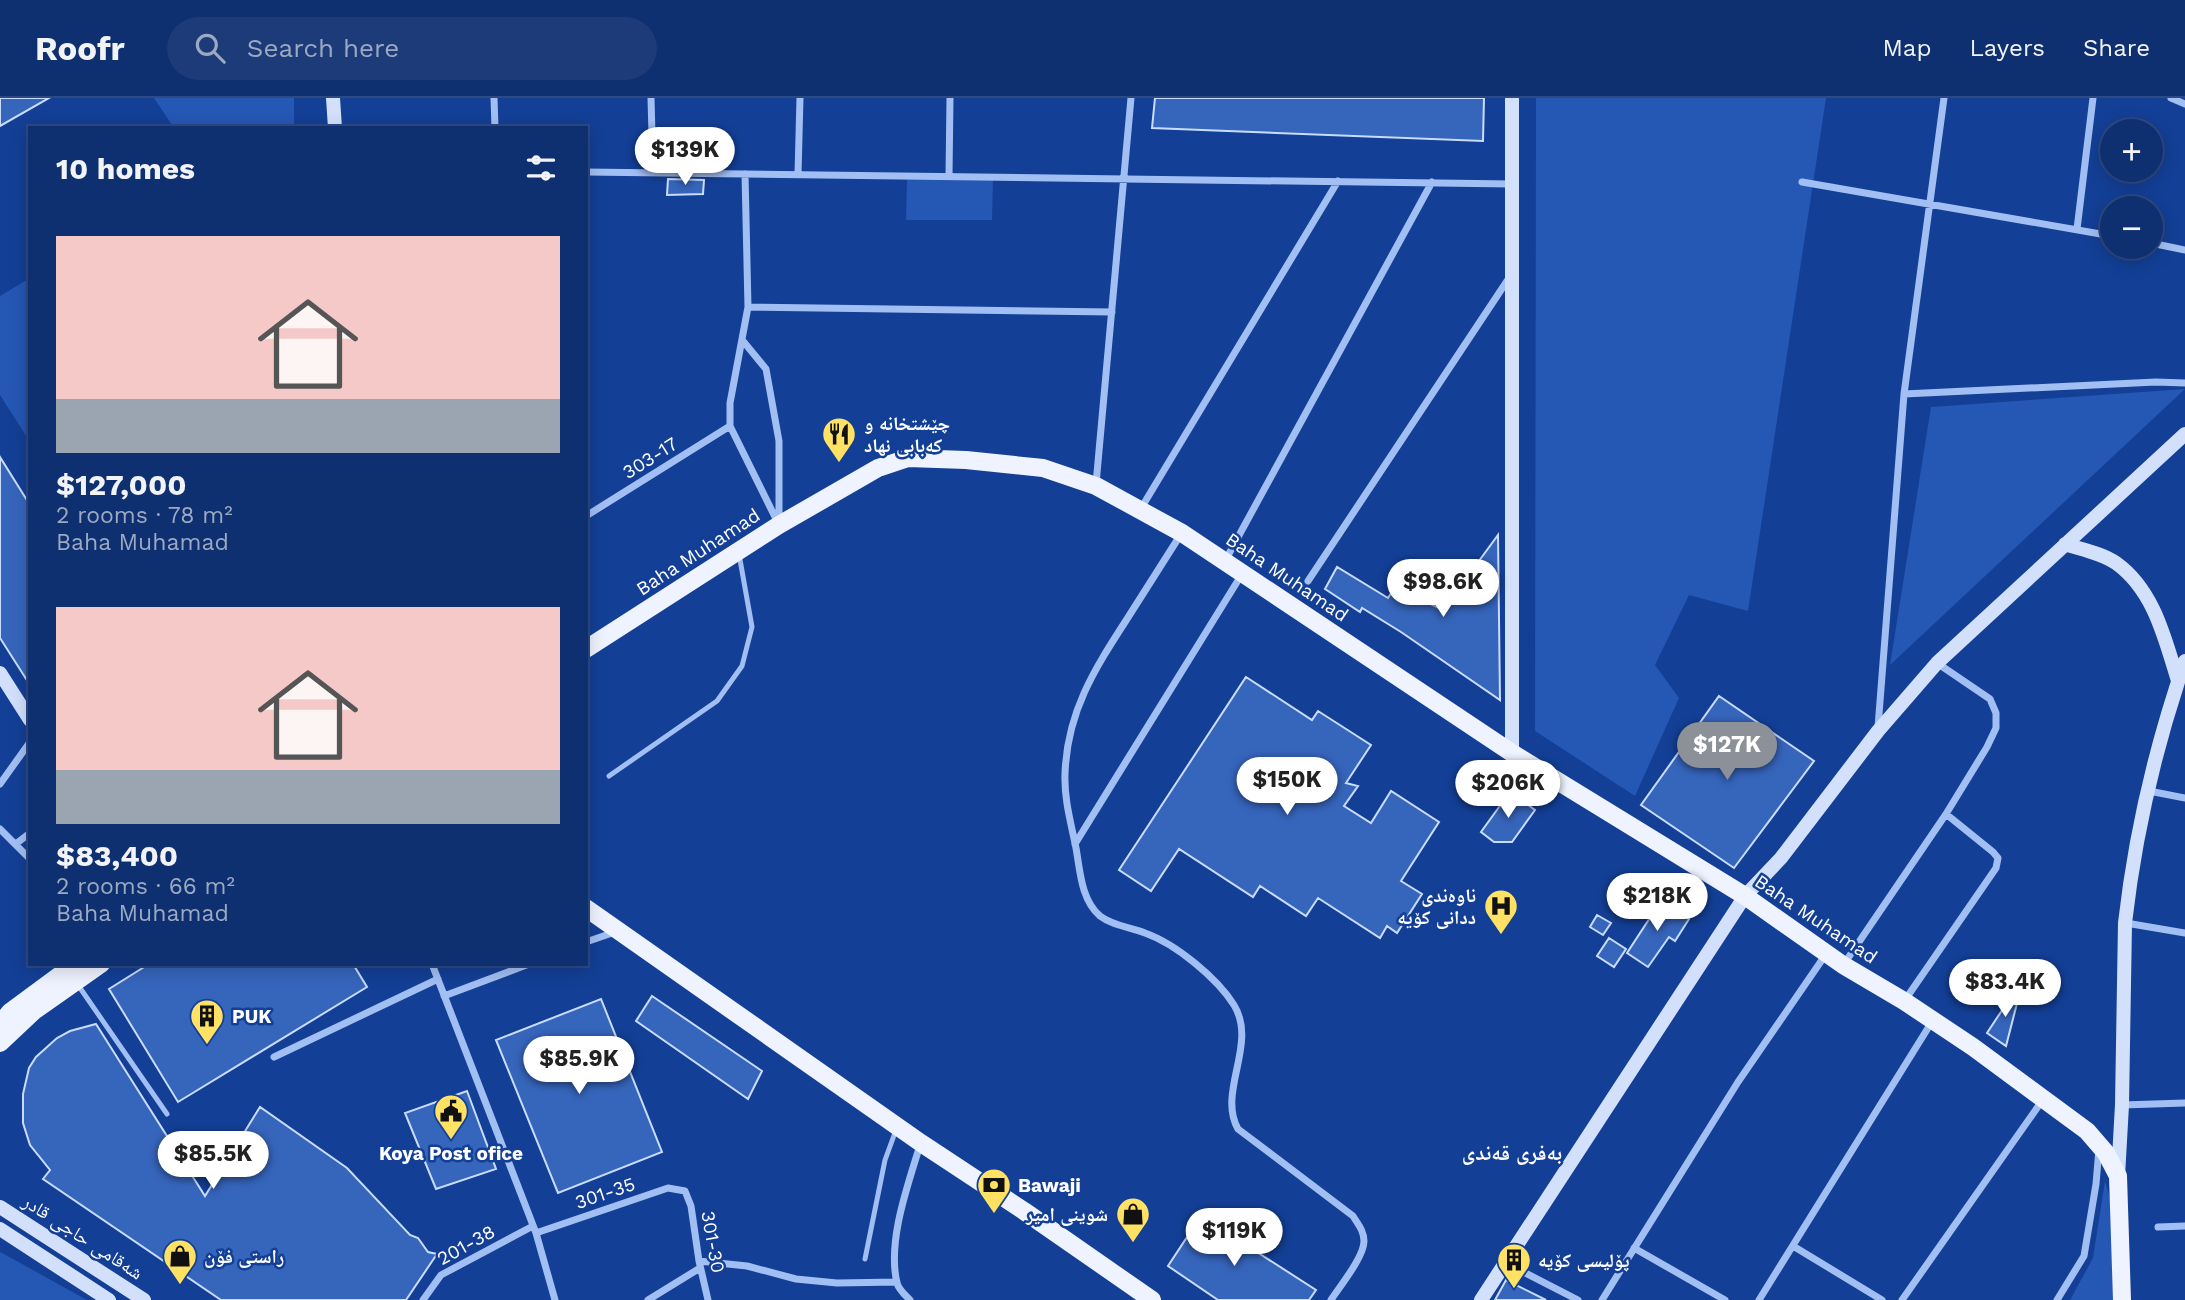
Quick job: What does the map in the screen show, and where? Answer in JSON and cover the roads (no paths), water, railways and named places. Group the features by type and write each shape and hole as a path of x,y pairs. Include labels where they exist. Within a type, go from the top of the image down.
{"main road":[{"path":"333,98 335,126"},
{"path":"1512,98 1512,753"},
{"path":"1481,1300 1745,896 1781,858 1878,732 1937,663 2185,434"},
{"name":"Baha Muhamad","path":"588,648 779,525 878,468 908,458 966,460 1042,468 1096,486 1182,533 1512,753 1745,896 1843,965 1905,1001 2087,1131 2118,1176"},
{"path":"2065,544 2114,562 2138,583 2159,620 2178,681"},
{"path":"2122,1300 2118,1176 2125,923 2149,791 2185,661"},
{"path":"0,673 28,717"},
{"path":"588,909 897,1127 1152,1300"},
{"path":"0,1024 10,1012 76,973 95,966"},
{"path":"0,1043 76,973"},
{"name":"شەقامی حاجی قادر","path":"0,1207 144,1300"},
{"name":"شەقامی حاجی قادر","path":"0,1229 109,1300"}],"street":[{"path":"494,98 495,126"},
{"path":"650,98 653,172"},
{"path":"798,174 800,98"},
{"path":"949,176 950,98"},
{"path":"1096,486 1131,98"},
{"path":"1878,732 1904,394 1944,98"},
{"path":"2077,229 2093,98"},
{"path":"2171,98 2185,104"},
{"path":"588,172 1512,184"},
{"path":"745,174 748,307 730,403 730,426 779,525"},
{"path":"1139,511 1338,181"},
{"path":"1224,561 1432,182"},
{"path":"1802,182 2100,234"},
{"path":"2163,245 2185,250"},
{"path":"1308,581 1512,274"},
{"path":"748,307 1112,312"},
{"path":"743,341 766,369 779,441 779,525"},
{"path":"1904,394 2156,382 2185,383"},
{"name":"303-17","path":"588,515 730,426"},
{"path":"1182,533 1091,675 1077,707 1068,741 1065,776 1068,811 1085,894 1098,914 1107,921 1146,933 1189,957 1226,993 1236,1009 1241,1029 1241,1056 1233,1096 1232,1118 1238,1129 1353,1216 1362,1231 1364,1243 1360,1255 1331,1300"},
{"path":"1075,845 1243,573"},
{"path":"1843,965 1946,814 1996,728 1996,713 1990,699 1937,663"},
{"path":"0,784 28,745"},
{"path":"2149,791 2185,798"},
{"path":"1905,1001 1996,868 1998,859 1946,814"},
{"path":"0,842 3,831 28,857"},
{"path":"16,843 28,834"},
{"path":"2125,923 2185,933"},
{"path":"588,941 619,930"},
{"path":"1602,1300 1738,1082 1827,953"},
{"path":"433,966 534,1230 555,1300"},
{"path":"444,996 523,966"},
{"path":"274,1057 438,979"},
{"path":"1759,1300 1933,1020"},
{"path":"1902,1300 2044,1098"},
{"path":"2122,1105 2185,1103"},
{"path":"911,1300 897,1282 895,1241 900,1213 921,1143"},
{"path":"2057,1300 2084,1255 2096,1184 2099,1145"},
{"name":"301-35","path":"534,1230 668,1188 685,1191"},
{"name":"301-30","path":"685,1191 691,1206 708,1300"},
{"path":"2158,1227 2185,1226"},
{"name":"201-38","path":"423,1300 441,1275 534,1230"},
{"path":"1793,1246 1882,1300"},
{"path":"1634,1248 1725,1300"},
{"path":"1506,1262 1578,1300"},
{"path":"648,1300 700,1265 747,1266 796,1279 837,1283 897,1282"}],"lane":[{"path":"609,776 717,701 742,666 752,627 739,551"},
{"path":"76,973 167,1114"},
{"path":"865,1259 885,1160 897,1127"}],"place":[{"name":"چێشتخانە و کەبابی نھاد","path":"839,464"},
{"name":"ناوەندی ددانی کۆیە","path":"1501,936"},
{"name":"PUK","path":"207,1046"},
{"name":"Koya Post ofice","path":"451,1141"},
{"name":"Bawaji","path":"994,1215"},
{"name":"شوينى امير","path":"1133,1244"},
{"name":"راستى فۆن","path":"180,1286"},
{"name":"پۆلیسی كۆیه‌","path":"1514,1290"}],"district":[{"name":"بەفری قەندی","path":"1512,1152"}]}
